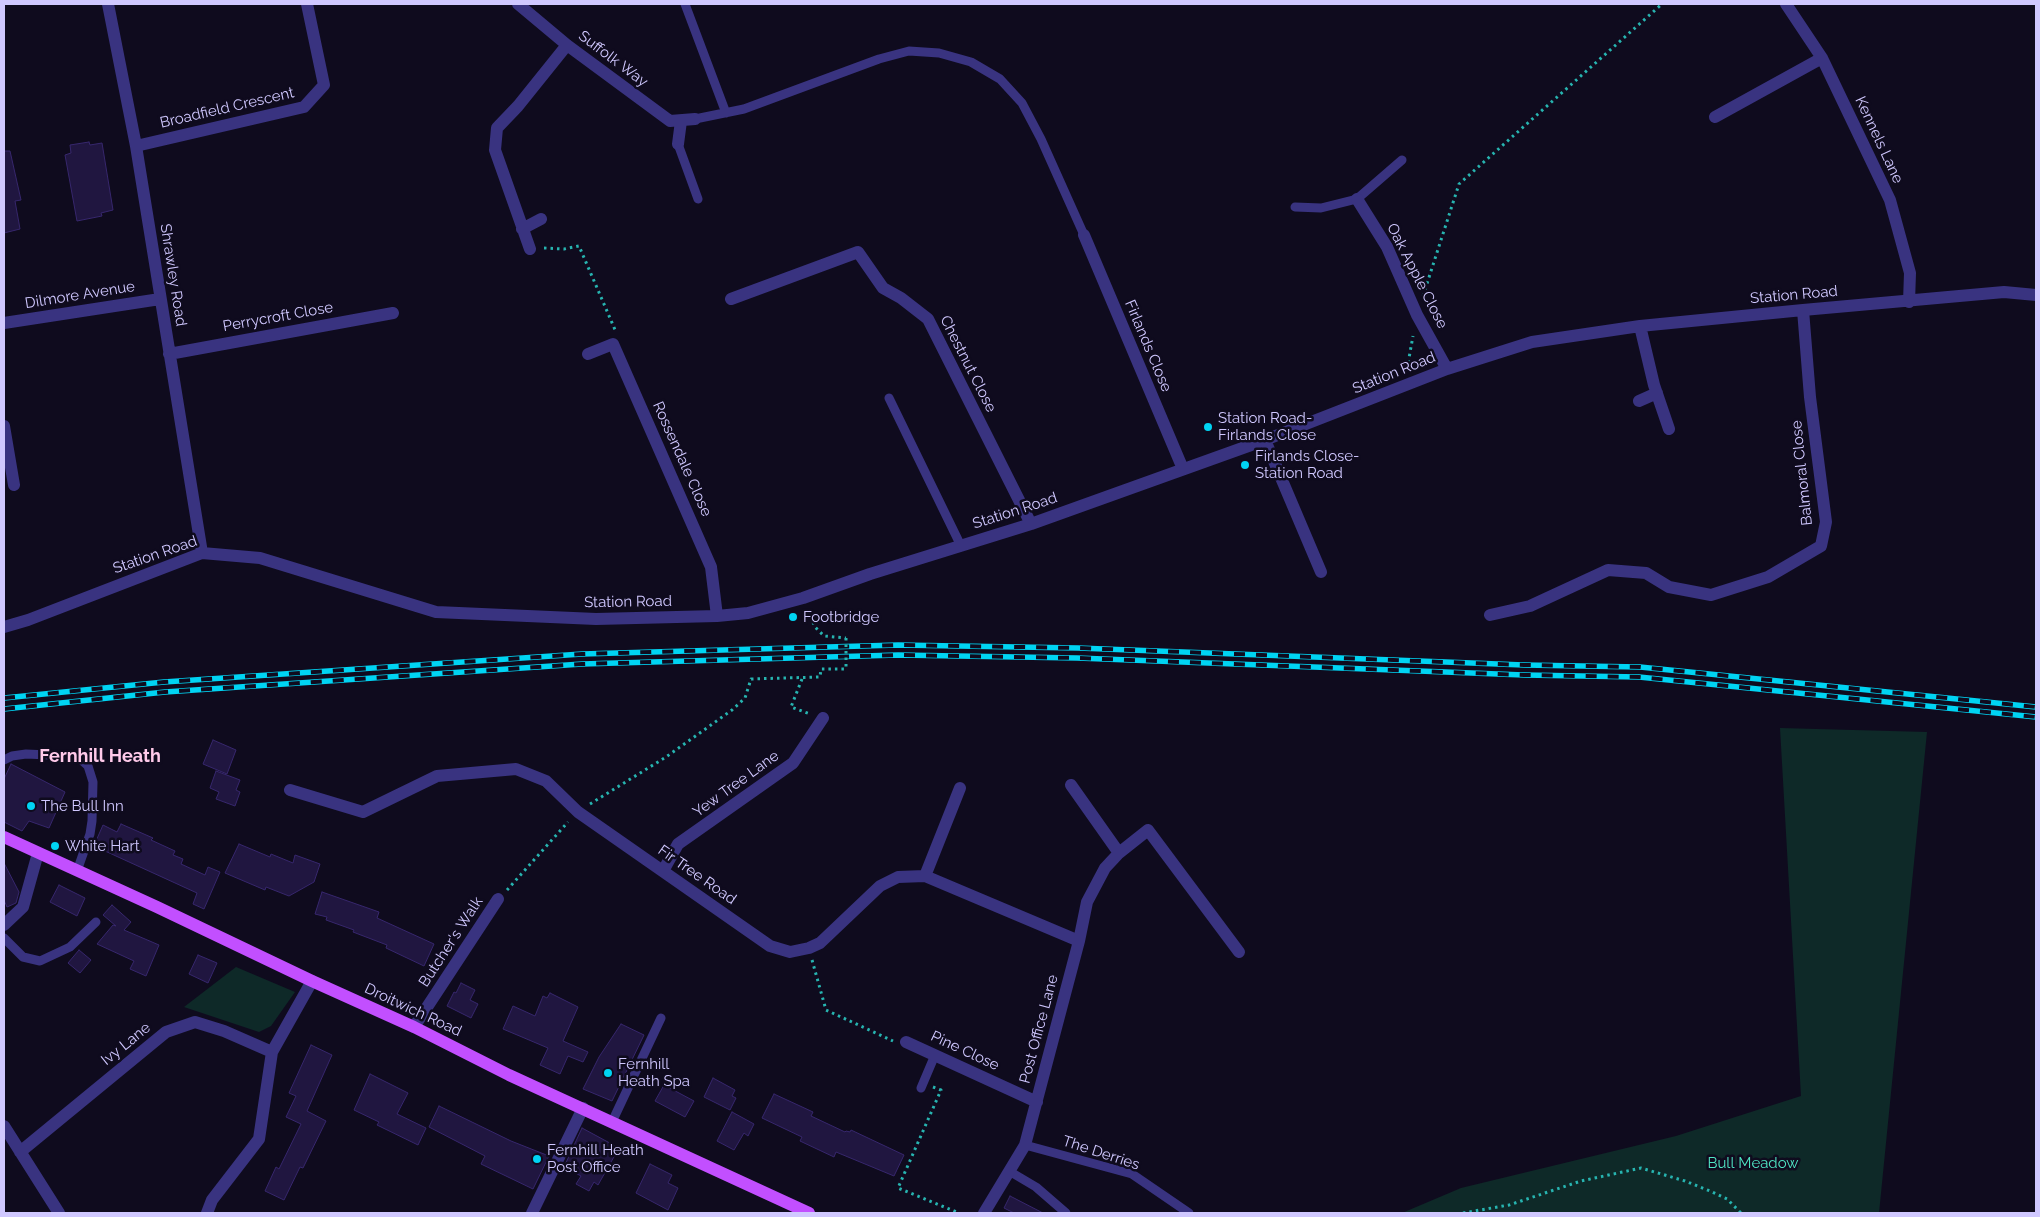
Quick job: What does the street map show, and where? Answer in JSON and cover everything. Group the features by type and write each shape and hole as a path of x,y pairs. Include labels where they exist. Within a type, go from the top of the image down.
{"main road":[{"name":"Droitwich Road","path":"4,837 414,1027 509,1075 809,1213"}],"street":[{"name":"Shrawley Road","path":"108,4 136,146 202,552"},
{"name":"Broadfield Crescent","path":"136,146 304,107 324,85 307,4"},
{"name":"Suffolk Way","path":"518,4 567,45 670,121 695,120"},
{"name":"Kennels Lane","path":"1786,4 1822,58 1890,200 1910,273 1909,302"},
{"path":"530,250 494,150 497,128 518,106 567,45"},
{"path":"1715,118 1822,58"},
{"path":"678,144 681,120"},
{"name":"Oak Apple Close","path":"1357,199 1388,247 1417,315 1447,369"},
{"path":"522,229 541,219"},
{"name":"Firlands Close","path":"1084,235 1183,469"},
{"name":"Chestnut Close","path":"731,299 858,252 883,288 902,298 928,318 1031,524"},
{"name":"Station Road","path":"4,627 28,620 202,552 260,558 436,612 596,619 717,616 748,613 803,598 870,574 1031,524 1265,440 1405,387 1447,369 1532,342 1640,326 1804,310 2004,292 2036,295"},
{"name":"Dilmore Avenue","path":"4,324 160,299"},
{"name":"Balmoral Close","path":"1490,615 1530,606 1608,570 1646,573 1669,586 1710,595 1768,577 1821,546 1826,522 1810,397 1804,310"},
{"name":"Perrycroft Close","path":"169,354 393,313"},
{"path":"1640,326 1657,393 1669,428"},
{"path":"588,354 613,344"},
{"name":"Rossendale Close","path":"613,344 711,567 717,616"},
{"path":"1639,401 1657,393"},
{"path":"4,426 14,485"},
{"path":"1265,440 1321,572"},
{"name":"Yew Tree Lane","path":"663,870 678,844 793,763 823,718"},
{"name":"Fir Tree Road","path":"290,790 363,812 437,776 516,769 546,781 578,812 770,946 790,952 820,944 880,886 898,877 925,876 1079,941"},
{"path":"1072,785 1119,853"},
{"path":"925,876 960,788"},
{"name":"Post Office Lane","path":"984,1213 1025,1145 1079,941 1087,902 1105,868 1119,853 1148,830 1239,952"},
{"path":"4,925 22,907 38,853"},
{"name":"Butcher's Walk","path":"414,1027 498,899"},
{"path":"207,1213 212,1200 259,1139 272,1052 312,981"},
{"name":"Ivy Lane","path":"20,1152 166,1032 195,1022 224,1031 272,1052"},
{"name":"Pine Close","path":"906,1042 1036,1102"},
{"path":"532,1213 583,1108"},
{"path":"4,1126 59,1213"}],"lane":[{"path":"685,4 726,113"},
{"path":"695,120 744,109 879,58 909,51 939,53 971,62 1000,79 1022,103 1041,139 1084,235"},
{"path":"678,144 698,199"},
{"path":"1295,207 1321,208 1357,199 1402,160"},
{"path":"890,398 961,546"},
{"path":"4,760 12,756 26,754 71,756 79,758 88,766 93,782 92,821 90,834 77,871"},
{"path":"4,938 23,957 40,961 70,947 96,922"},
{"path":"612,1122 661,1018"},
{"path":"922,1086 935,1055"},
{"name":"The Derries","path":"1025,1145 1132,1174 1189,1213"},
{"path":"1009,1171 1036,1187 1066,1213"}],"path":[{"path":"1405,387 1410,347 1417,315 1459,184 1662,4"},
{"path":"530,250 547,247 564,249 579,246 617,334 613,344"},
{"path":"498,899 578,812 666,757 732,710 745,698 751,679 820,677 821,669 846,668 846,638 824,636 819,632 803,598"},
{"path":"802,678 790,707 823,718"},
{"path":"810,948 826,1010 893,1041 906,1042"},
{"path":"922,1086 941,1090 898,1188 958,1213"},
{"path":"1463,1213 1509,1205 1573,1183 1641,1168 1710,1190 1727,1199 1741,1213"}],"green space":[{"name":"Bull Meadow","path":"1780,728 1927,732 1879,1213 1402,1213 1461,1188 1676,1136 1801,1096"},
{"path":"236,967 295,992 271,1026 259,1032 184,1007"}],"building":[{"path":"89,142 90,145 102,143 113,210 101,213 102,216 77,221 65,155 71,153 70,145"},
{"path":"4,151 10,151 21,200 15,201 20,229 4,233"},
{"path":"213,740 236,750 227,774 203,764"},
{"name":"The Bull Inn","path":"11,764 65,792 49,828 29,821 22,831 4,822 4,779"},
{"path":"216,771 240,780 236,790 240,792 235,806 216,799 219,792 210,788"},
{"path":"121,824 153,838 151,840 175,851 173,855 183,859 181,864 205,875 208,867 220,872 204,909 193,904 197,893 105,851 108,846 96,841 103,825 117,832"},
{"path":"239,844 270,857 271,854 293,863 295,855 320,864 314,882 289,896 266,887 265,890 225,873"},
{"path":"4,863 19,892 16,903 7,907 4,900"},
{"path":"59,885 85,898 77,916 50,902"},
{"path":"322,892 379,912 377,918 434,944 424,966 386,948 387,945 326,920 327,917 315,914"},
{"path":"112,905 131,922 124,930 159,945 146,976 130,969 134,961 97,944 113,925 116,926 103,915"},
{"path":"79,950 91,960 80,973 68,963"},
{"path":"198,955 217,963 208,983 189,974"},
{"path":"461,983 475,990 470,1000 478,1004 471,1018 447,1006"},
{"path":"550,993 578,1007 563,1041 588,1052 583,1062 568,1056 560,1074 540,1065 548,1048 503,1029 513,1006 535,1016 543,996 547,998"},
{"name":"Fernhill Heath Spa","path":"621,1024 644,1035 612,1101 583,1089 599,1057"},
{"path":"311,1045 332,1055 307,1111 326,1121 303,1168 300,1167 284,1200 265,1191 276,1167 279,1169 301,1124 286,1117 296,1096 289,1093"},
{"path":"370,1074 408,1093 397,1114 426,1128 418,1145 377,1125 379,1122 354,1110"},
{"path":"713,1078 735,1090 732,1096 736,1098 730,1110 704,1097"},
{"path":"664,1085 694,1101 685,1117 655,1101"},
{"path":"774,1094 813,1112 811,1116 845,1132 850,1132 851,1130 904,1155 894,1176 836,1152 834,1157 800,1141 802,1137 762,1118"},
{"path":"439,1106 511,1141 549,1156 533,1189 481,1164 485,1156 429,1127"},
{"path":"732,1112 754,1124 748,1136 744,1133 734,1150 717,1141"},
{"path":"582,1128 619,1148 598,1185 594,1182 589,1191 576,1184 581,1176 564,1167"},
{"path":"650,1164 672,1175 668,1183 678,1188 668,1210 636,1193"},
{"path":"1010,1196 1043,1213 1014,1213 1004,1208"}],"railway":[{"path":"4,698 164,682 582,654 898,645 1078,648 1524,665 1640,667 2036,707"},
{"path":"4,709 165,692 582,664 898,655 1077,658 1524,675 1639,677 2036,717"}],"place":[{"name":"Station Road- Firlands Close","path":"1208,427"},
{"name":"Firlands Close- Station Road","path":"1245,465"},
{"name":"Footbridge","path":"793,617"},
{"name":"The Bull Inn","path":"31,806"},
{"name":"White Hart","path":"55,846"},
{"name":"Fernhill Heath Spa","path":"608,1073"},
{"name":"Fernhill Heath Post Office","path":"537,1159"}],"district":[{"name":"Fernhill Heath","path":"100,757"}]}
